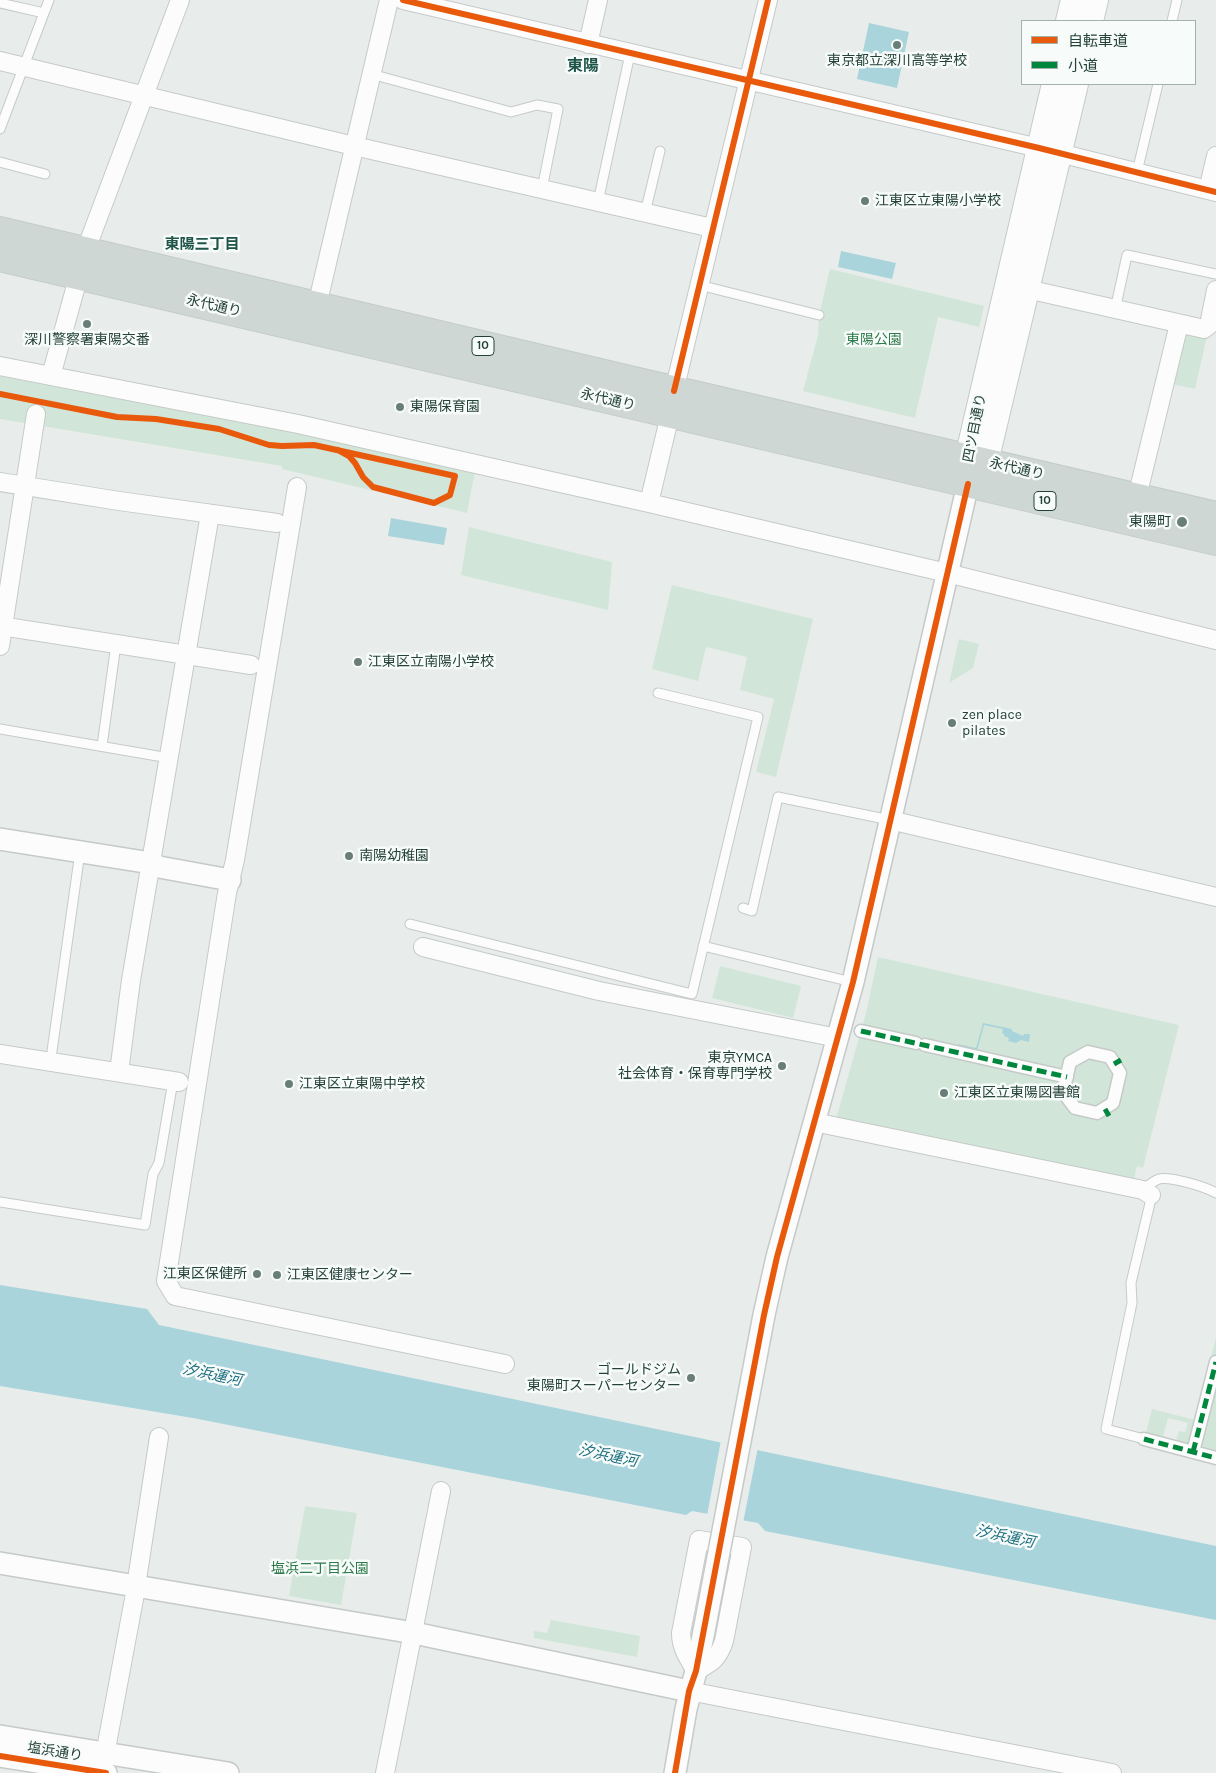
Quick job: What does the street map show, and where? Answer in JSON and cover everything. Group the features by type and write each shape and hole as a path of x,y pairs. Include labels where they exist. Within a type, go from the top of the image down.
{"main road":[{"path":"1068,20 1073,0"},
{"path":"1091,20 1096,0"},
{"name":"四ツ目通り","path":"974,468 1027,289 1049,151 1054,85"},
{"name":"四ツ目通り","path":"974,468 1049,151 1076,85"},
{"name":"永代通り","path":"0,231 82,263 672,403 974,468 1137,497 1216,516"},
{"name":"永代通り","path":"0,257 82,263"},
{"name":"永代通り","path":"974,468 1216,541"}],"street":[{"path":"51,376 82,263 180,0"},
{"path":"314,318 389,0"},
{"path":"403,0 1212,191 1216,156"},
{"path":"588,44 598,0"},
{"path":"649,504 712,228 768,0"},
{"path":"0,61 354,146 712,228"},
{"path":"1027,289 1200,329 1207,328 1216,290"},
{"path":"1137,497 1179,324"},
{"path":"0,366 298,424 947,573 1216,640"},
{"path":"0,646 36,414"},
{"path":"676,1773 689,1691 696,1671 764,1315 777,1257 853,982 947,573 974,468"},
{"path":"0,482 277,523"},
{"path":"297,487 235,860 230,880 166,1281 175,1296 505,1364"},
{"path":"119,1072 151,863 210,514"},
{"path":"2,626 251,666"},
{"path":"890,820 1216,897"},
{"path":"0,839 151,863 159,867 230,880"},
{"path":"424,948 598,991 838,1038"},
{"path":"861,1031 1067,1077"},
{"path":"1088,1052 1117,1062 1120,1074 1113,1103 1107,1112 1097,1113 1075,1108 1063,1092 1067,1077 1070,1062 1088,1052"},
{"path":"0,1054 176,1082"},
{"path":"814,1122 1147,1192"},
{"path":"1193,1452 1216,1362"},
{"path":"105,1766 159,1437"},
{"path":"1144,1439 1216,1458"},
{"path":"386,1773 441,1491"},
{"path":"699,1540 742,1547 724,1641 720,1652 713,1662 696,1671 681,1644 681,1633 699,1540"},
{"path":"0,1563 414,1633 689,1691 1112,1773"},
{"name":"塩浜通り","path":"0,1736 105,1766"},
{"name":"塩浜通り","path":"0,1756 105,1766 228,1773"}],"lane":[{"path":"0,129 49,0"},
{"path":"1172,20 1177,0"},
{"path":"0,3 44,13"},
{"path":"598,202 630,54"},
{"path":"371,74 511,112 536,104 558,109 542,189"},
{"path":"1137,172 1158,85"},
{"path":"644,213 660,151"},
{"path":"0,162 45,174"},
{"path":"1115,310 1127,255 1216,274"},
{"path":"699,286 819,314"},
{"path":"102,746 116,644"},
{"path":"410,924 692,994 758,717 658,693"},
{"path":"0,729 169,758"},
{"path":"743,908 752,911 778,797 890,820"},
{"path":"52,1051 80,852"},
{"path":"703,946 853,982"},
{"path":"0,1202 144,1225 153,1174 159,1163 176,1082"},
{"path":"1144,1439 1106,1429 1132,1303 1130,1283 1150,1203 1147,1192 1158,1179 1166,1178 1208,1189 1216,1193"}],"green space":[{"name":"東陽公園","path":"830,269 984,306 979,327 938,317 915,418 803,391 818,335 819,315"},
{"path":"1188,333 1207,336 1195,389 1172,384 1183,336"},
{"path":"0,376 238,422 294,429 475,471 467,513 282,469 282,466 0,419"},
{"path":"469,527 612,562 608,610 461,575"},
{"path":"672,585 813,619 776,777 756,772 774,699 740,690 747,657 706,647 698,681 652,669"},
{"path":"959,639 979,644 973,668 949,683"},
{"path":"878,957 1179,1025 1143,1168 1137,1166 1132,1188 834,1126 866,1013"},
{"path":"720,966 801,986 793,1018 712,998"},
{"path":"1216,1338 1216,1464 1143,1445 1152,1409 1195,1420","holes":["1168,1418 1188,1423 1185,1432 1179,1431 1176,1441 1163,1437"]},
{"name":"塩浜二丁目公園","path":"305,1506 357,1513 341,1605 289,1596"},
{"path":"551,1620 640,1636 637,1657 534,1638 534,1631 547,1633"}],"water":[{"path":"869,23 909,32 897,88 857,79"},
{"path":"841,251 896,263 892,279 838,267"},
{"path":"391,518 447,528 444,545 388,536"},
{"path":"983,1023 1012,1029 1012,1031 1023,1036 1024,1034 1030,1034 1029,1042 1021,1040 1016,1043 1008,1041 1009,1038 1002,1033 1003,1029 984,1025 977,1051 958,1046 958,1044 976,1048"},
{"name":"汐浜運河","path":"0,1285 147,1309 159,1325 1216,1546 1216,1620 765,1531 758,1523 692,1511 686,1515 193,1418 0,1386"}],"pier":[{"path":"721,1440 758,1447 743,1523 707,1516"}],"marked path":[{"path":"861,1031 1067,1077"},
{"path":"1114,1064 1121,1060"},
{"path":"1105,1109 1109,1116"},
{"path":"1193,1452 1216,1362"},
{"path":"1144,1439 1216,1458"}],"cycle path":[{"path":"403,0 1039,148 1216,192"},
{"path":"674,391 768,0"},
{"path":"0,394 117,417 156,419 219,429 269,445 314,445 455,476 450,495 434,503 373,487 363,477 349,456 338,450"},
{"path":"675,1773 689,1691 696,1671 764,1315 777,1257 853,982 968,484"},
{"path":"0,1756 106,1773"}],"place":[{"name":"東京都立深川高等学校","path":"897,45"},
{"name":"江東区立東陽小学校","path":"865,201"},
{"name":"深川警察署東陽交番","path":"87,324"},
{"name":"東陽保育園","path":"400,407"},
{"name":"東陽町","path":"1182,522"},
{"name":"江東区立南陽小学校","path":"358,662"},
{"name":"zen place pilates","path":"952,723"},
{"name":"南陽幼稚園","path":"349,856"},
{"name":"東京YMCA 社会体育・保育専門学校","path":"782,1066"},
{"name":"江東区立東陽中学校","path":"289,1084"},
{"name":"江東区立東陽図書館","path":"944,1093"},
{"name":"江東区保健所","path":"257,1274"},
{"name":"江東区健康センター","path":"277,1275"},
{"name":"ゴールドジム 東陽町スーパーセンター","path":"691,1378"}],"district":[{"name":"東陽","path":"583,66"},
{"name":"東陽三丁目","path":"202,245"}]}
